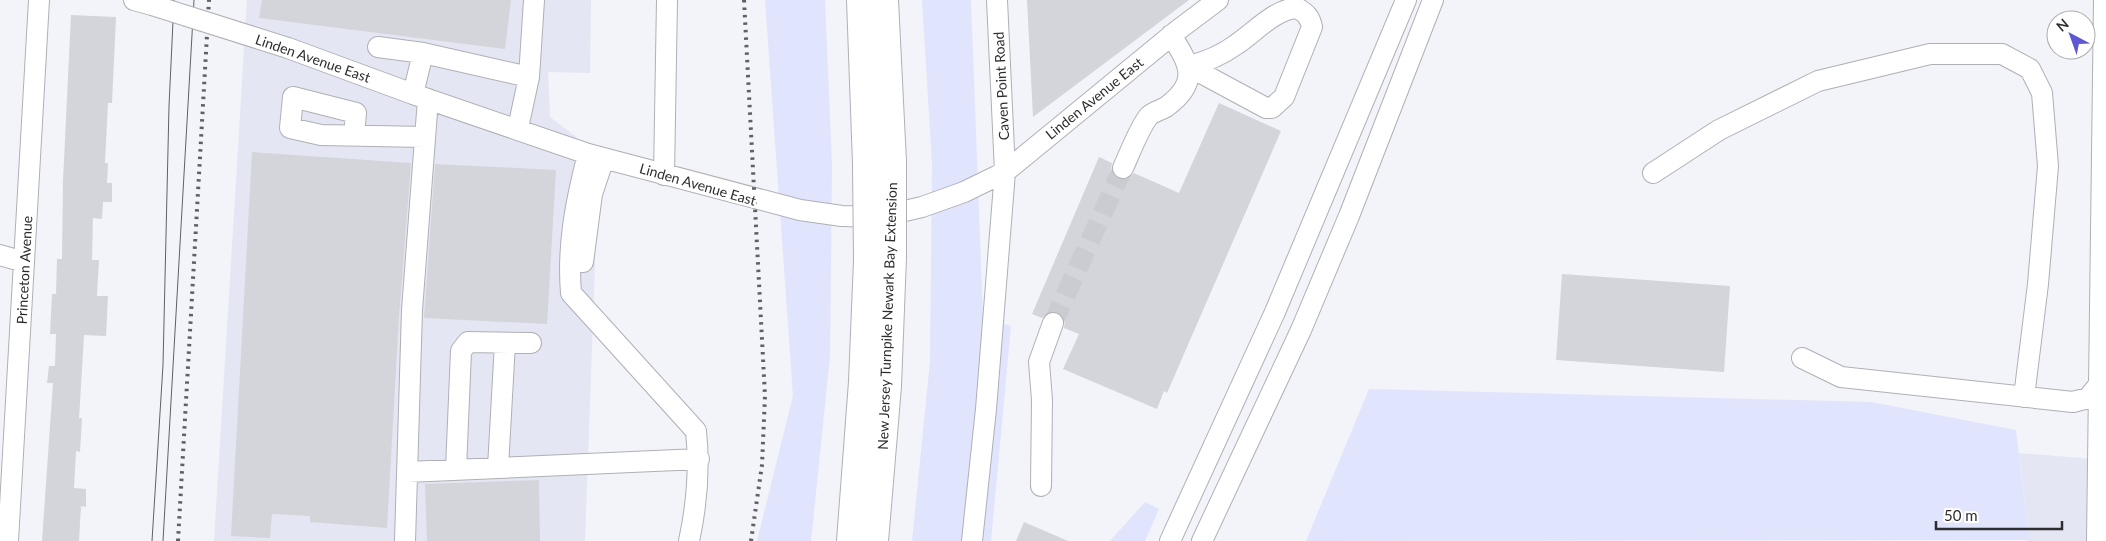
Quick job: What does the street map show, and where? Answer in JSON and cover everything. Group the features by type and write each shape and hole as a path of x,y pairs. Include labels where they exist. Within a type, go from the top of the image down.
{"highway":[{"name":"New Jersey Turnpike Newark Bay Extension","path":"861,0 880,163"},
{"name":"New Jersey Turnpike Newark Bay Extension","path":"874,541 887,386 880,258 884,0"},
{"name":"New Jersey Turnpike Newark Bay Extension","path":"851,541 863,382 880,258"}],"street":[{"name":"Princeton Avenue","path":"8,541 5,509 24,262 40,0"},
{"path":"518,128 528,77 534,0"},
{"path":"664,175 667,0"},
{"name":"Caven Point Road","path":"972,541 986,410 1005,172 997,0"},
{"name":"Linden Avenue East","path":"143,3 288,48 421,97 518,128 596,156 800,210 842,216 879,217 922,207 964,192 1005,172 1171,36 1218,0"},
{"path":"1170,541 1282,294 1406,0"},
{"path":"1202,541 1302,330 1349,216 1433,0"},
{"path":"2097,541 2103,439 2101,382 2104,0"},
{"path":"1289,8 1296,8 1305,12 1311,20 1312,28 1284,97 1272,108 1266,108 1188,66 1204,62 1226,51 1289,8"},
{"path":"1123,168 1150,116 1166,107 1182,92 1190,76 1187,59 1171,36"},
{"path":"378,47 423,54 528,77"},
{"path":"405,541 412,310 425,137 421,97 423,54"},
{"path":"1653,172 1719,130 1818,81 1930,54 2002,54 2030,69 2042,93 2048,166 2038,284 2024,397"},
{"path":"354,135 425,137"},
{"path":"596,156 586,232 582,291 583,309 696,431 699,460 697,502 689,541"},
{"path":"0,255 24,262"},
{"path":"1041,486 1042,400 1039,362 1053,323"},
{"path":"456,468 461,351 468,342 531,343"},
{"path":"498,467 505,343"},
{"path":"1802,358 1841,377 2072,402 2088,398 2101,382"},
{"path":"407,472 456,468 699,460"}],"shaded area":[{"path":"247,0 591,0 590,73 548,72 550,117 599,154 585,541 214,541"},
{"path":"765,0 825,0 832,166 830,356 811,541 757,541 793,396"},
{"path":"922,0 971,0 983,318 1011,326 991,541 912,541 930,361 932,164"},
{"path":"1369,389 1871,402 2016,430 2029,540 1306,541"},
{"path":"2019,453 2106,460 2106,541 2026,541 2029,540"},
{"path":"1145,502 1159,509 1145,541 1110,541"}],"building":[{"path":"262,0 511,0 505,49 259,18"},
{"path":"1027,0 1189,0 1033,117"},
{"path":"71,15 116,17 112,103 108,103 105,163 108,163 107,183 112,183 112,202 103,202 102,219 93,218 92,260 99,260 97,296 108,296 106,336 84,335 79,418 82,418 80,452 76,451 74,488 86,489 86,507 81,506 79,541 42,541 53,383 47,383 49,366 55,366 56,334 50,334 52,294 56,294 57,259 62,259 63,181"},
{"path":"1219,103 1281,131 1167,393 1164,391 1157,409 1063,369 1079,334 1064,328 1065,320 1057,312 1050,311 1042,318 1032,314 1099,157 1112,163 1111,170 1118,179 1125,180 1134,173 1179,193"},
{"path":"252,152 411,163 399,317 387,528 310,522 310,516 272,514 270,538 231,536"},
{"path":"435,164 556,170 547,324 424,318"},
{"path":"1562,274 1730,286 1724,372 1556,360"},
{"path":"539,480 540,541 427,541 425,484"},
{"path":"1024,522 1068,541 1016,541"}],"tunnel":[{"path":"1053,323 1123,168"}],"tram line":[{"path":"152,541 163,365 169,106 174,0"},
{"path":"163,541 194,0"}],"railway":[{"path":"178,541 209,0"},
{"path":"744,0 765,396 762,465 751,541"}]}
